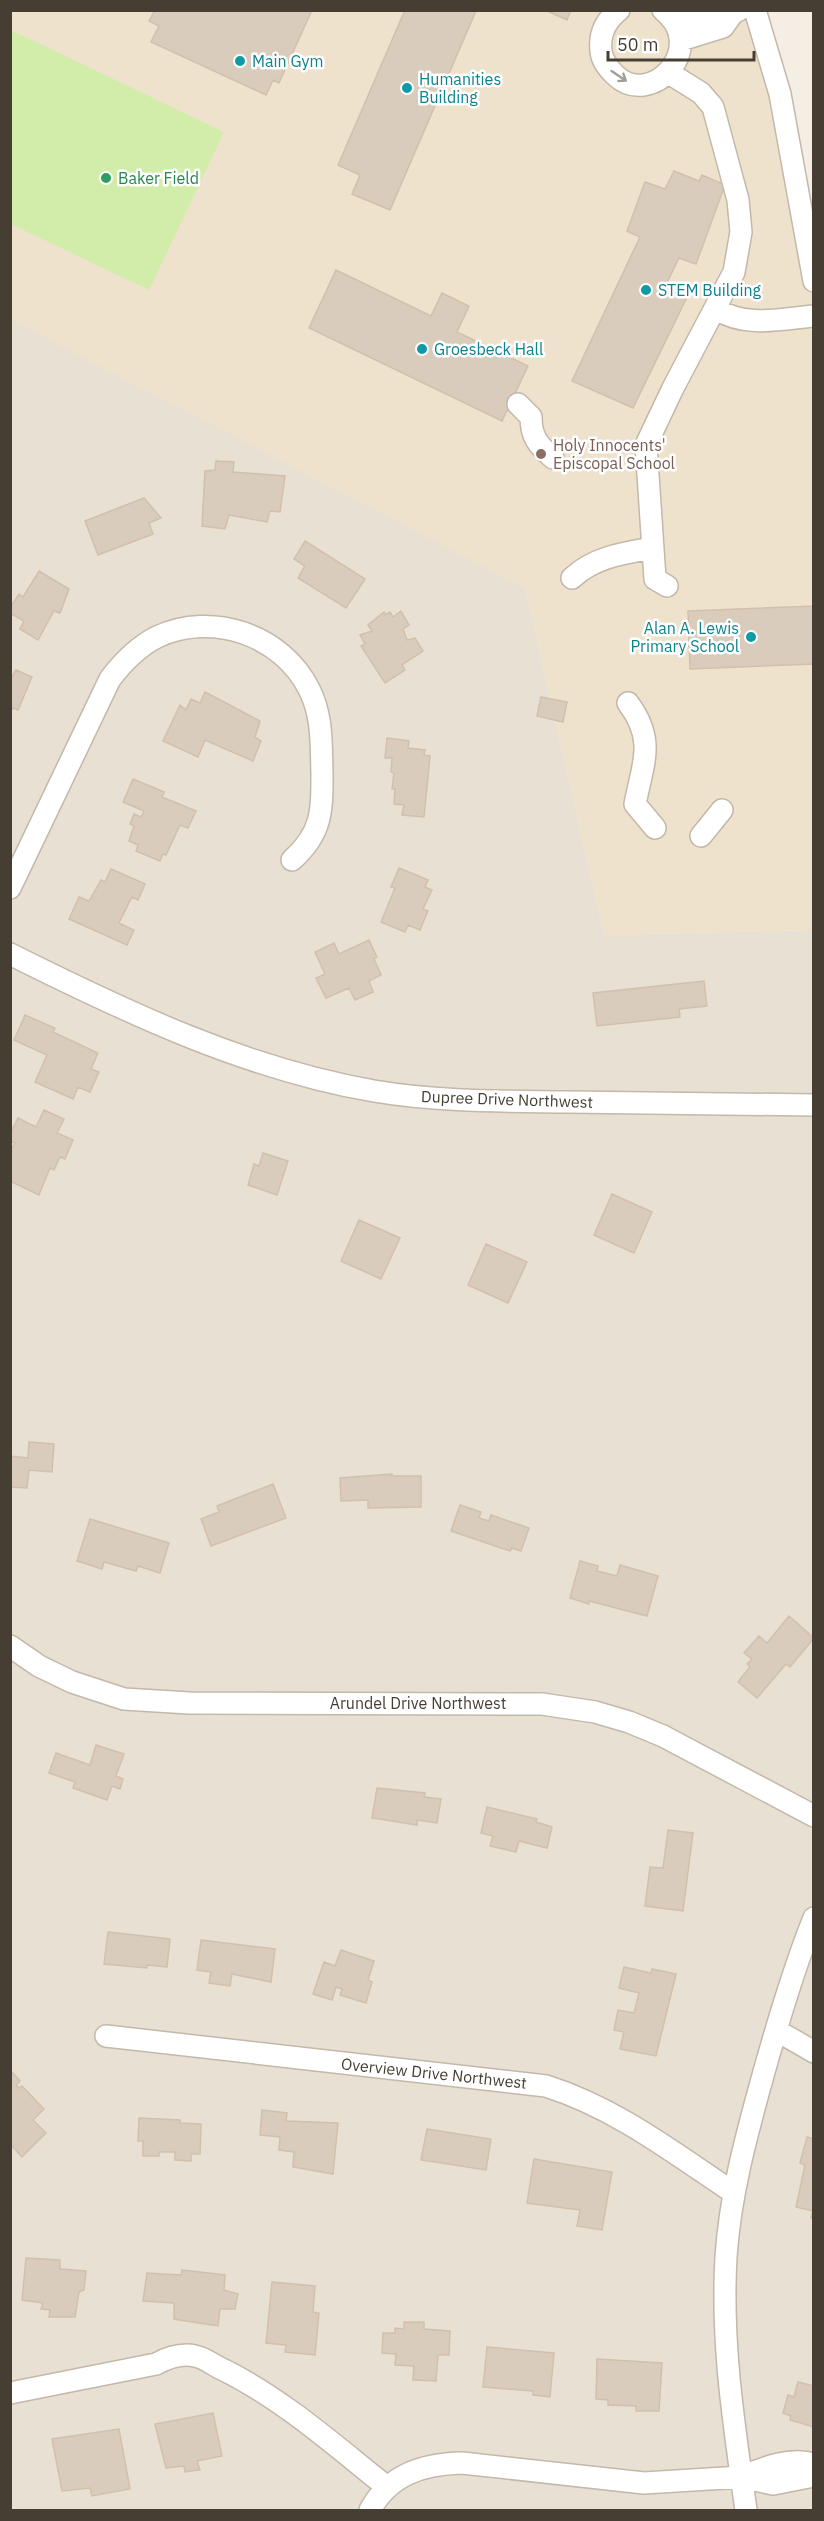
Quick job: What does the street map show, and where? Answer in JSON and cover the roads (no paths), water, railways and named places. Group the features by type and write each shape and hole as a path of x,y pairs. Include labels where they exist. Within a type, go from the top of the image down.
{"street":[{"path":"619,10 611,16 604,28 600,41 602,55 608,68 618,78 630,83 644,84 657,81 669,73 676,63 673,25 723,27 736,12"},
{"path":"755,10 780,94 813,281"},
{"path":"667,586 655,579 646,445 734,272 741,231 738,200 713,107 701,93 669,73"},
{"path":"716,309 735,318 751,321 813,315"},
{"path":"518,404 531,417 531,430 536,442 553,458"},
{"path":"572,578 583,568 616,554 653,548"},
{"path":"10,888 110,679 125,660 157,637 196,627 236,630 272,646 293,666 309,688 321,726 322,808 313,837 292,860"},
{"path":"628,704 640,719 646,736 635,804 655,828"},
{"path":"701,836 722,810"},
{"name":"Dupree Drive Northwest","path":"10,954 90,994 239,1057 305,1076 374,1091 470,1100 813,1105"},
{"name":"Arundel Drive Northwest","path":"10,1646 39,1666 72,1682 124,1700 200,1703 542,1704 595,1712 629,1722 663,1737 813,1816"},
{"path":"746,2511 730,2410 725,2336 726,2257 734,2193 752,2113 776,2030 813,1918"},
{"path":"776,2030 813,2052"},
{"name":"Overview Drive Northwest","path":"106,2036 546,2086 580,2096 611,2112 734,2193"},
{"path":"10,2393 156,2364 169,2357 197,2356 254,2385 283,2404 387,2487"},
{"path":"741,2478 768,2465 807,2462 813,2464"},
{"path":"370,2511 379,2495 387,2487 408,2473 447,2463 644,2483 741,2478 773,2484 813,2476"}],"place":[{"name":"Main Gym","path":"240,61"},
{"name":"Humanities Building","path":"407,88"},
{"name":"Baker Field","path":"106,178"},
{"name":"STEM Building","path":"646,290"},
{"name":"Groesbeck Hall","path":"422,349"},
{"name":"Holy Innocents' Episcopal School","path":"541,454"},
{"name":"Alan A. Lewis Primary School","path":"751,637"}]}
